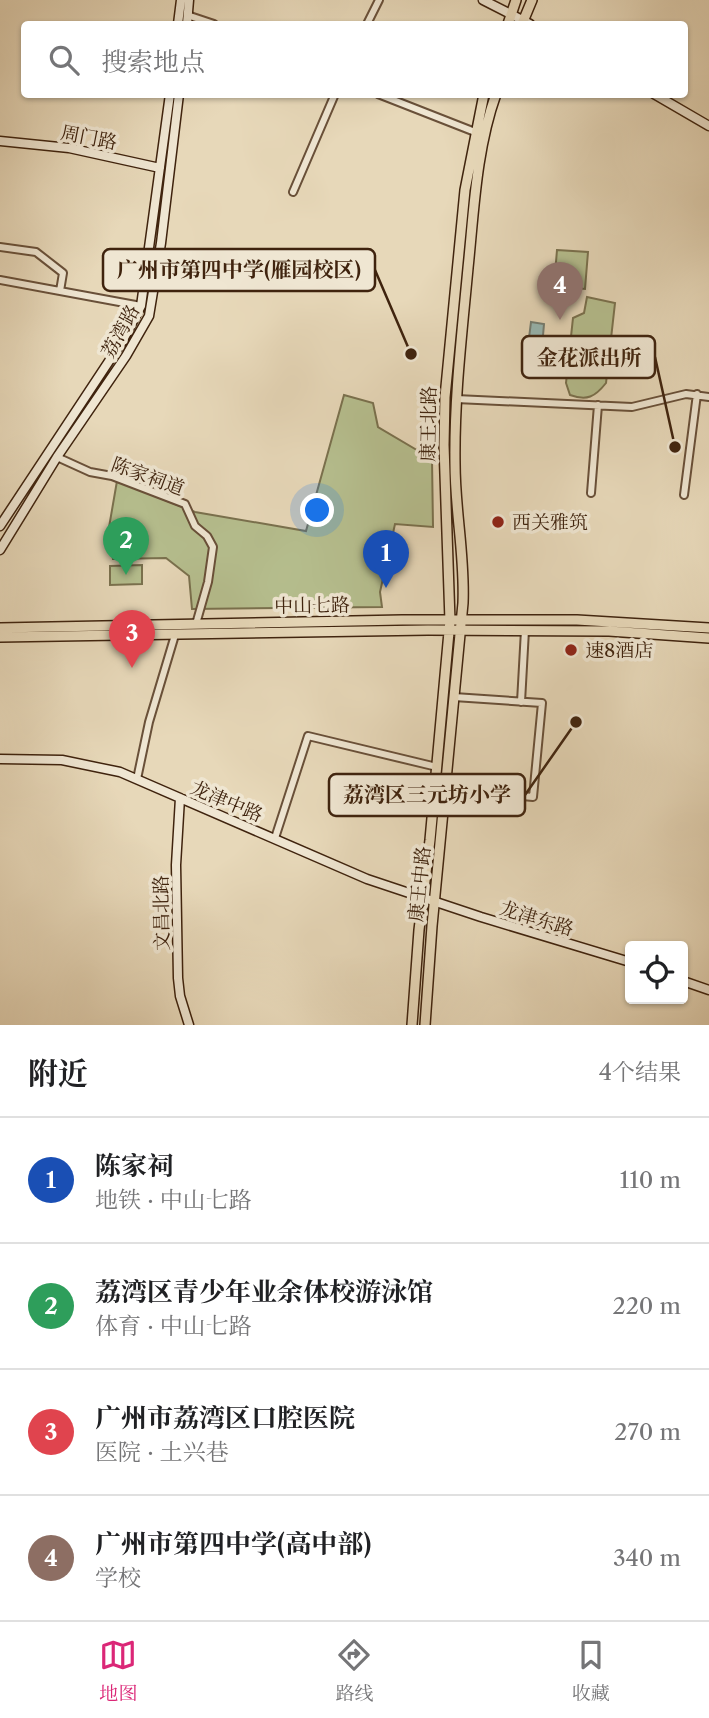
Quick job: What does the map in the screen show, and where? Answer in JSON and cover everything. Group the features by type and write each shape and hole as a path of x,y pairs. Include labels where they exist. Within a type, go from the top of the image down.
{"main road":[{"path":"178,21 181,0"},
{"path":"187,20 189,0"},
{"path":"483,0 522,21"},
{"path":"509,21 516,0"},
{"path":"526,21 532,0"},
{"name":"荔湾路","path":"0,526 123,340 141,306 169,98"},
{"name":"荔湾路","path":"0,550 149,316 171,171 179,98"},
{"name":"康王北路","path":"450,625 444,413 464,198 483,98"},
{"name":"康王北路","path":"461,625 464,589 455,465 456,400 476,187 486,127 495,98"},
{"path":"661,98 709,126"},
{"name":"周门路","path":"0,141 79,149 160,168"},
{"name":"中山七路","path":"0,626 461,625 577,620 709,628"},
{"name":"中山七路","path":"0,638 175,635 402,625"},
{"name":"康王中路","path":"412,1025 450,625"},
{"name":"中山七路","path":"461,625 525,630 635,632 709,638"},
{"name":"康王中路","path":"425,1025 461,625"},
{"name":"龙津中路","path":"0,759 62,760 103,768 137,779 367,879 435,902"},
{"name":"文昌北路","path":"180,798 176,865 178,978 180,996 189,1025"},
{"name":"龙津东路","path":"435,902 625,960"},
{"path":"688,983 709,990"}],"street":[{"path":"368,21 379,0"},
{"path":"293,192 333,98"},
{"path":"388,98 475,132"},
{"name":"周门路","path":"160,168 171,171"},
{"path":"0,247 36,252 63,274 60,291"},
{"path":"0,280 141,306"},
{"path":"456,400 632,407 679,395 697,394 709,397"},
{"path":"684,495 697,394"},
{"path":"591,492 598,405"},
{"name":"陈家祠道","path":"58,457 90,472 186,504 195,526 207,536 213,547 208,582 197,624"},
{"path":"521,702 525,630"},
{"path":"137,779 149,722 175,635"},
{"path":"445,789 533,797 542,704 454,697"},
{"path":"275,838 308,736 436,767"}],"green space":[{"path":"557,250 588,252 585,289 554,286"},
{"path":"587,297 615,303 606,383 594,395 581,398 570,395 566,383 573,318 584,313"},
{"path":"344,395 373,403 378,427 432,459 433,527 395,524 380,592 382,607 192,609 189,576 166,558 113,559 108,533 117,481 195,512 306,531"},
{"path":"142,565 142,584 110,585 110,566"}],"water":[{"path":"531,322 544,324 542,347 528,346"}],"place":[{"name":"广州市第四中学(高中部)","path":"560,320"},
{"name":"广州市第四中学(雁园校区)","path":"411,354"},
{"name":"金花派出所","path":"675,447"},
{"name":"西关雅筑","path":"498,522"},
{"name":"荔湾区青少年业余体校游泳馆","path":"126,575"},
{"name":"陈家祠","path":"386,588"},
{"name":"速8酒店","path":"571,650"},
{"name":"广州市荔湾区口腔医院","path":"132,668"},
{"name":"荔湾区三元坊小学","path":"576,722"}]}
